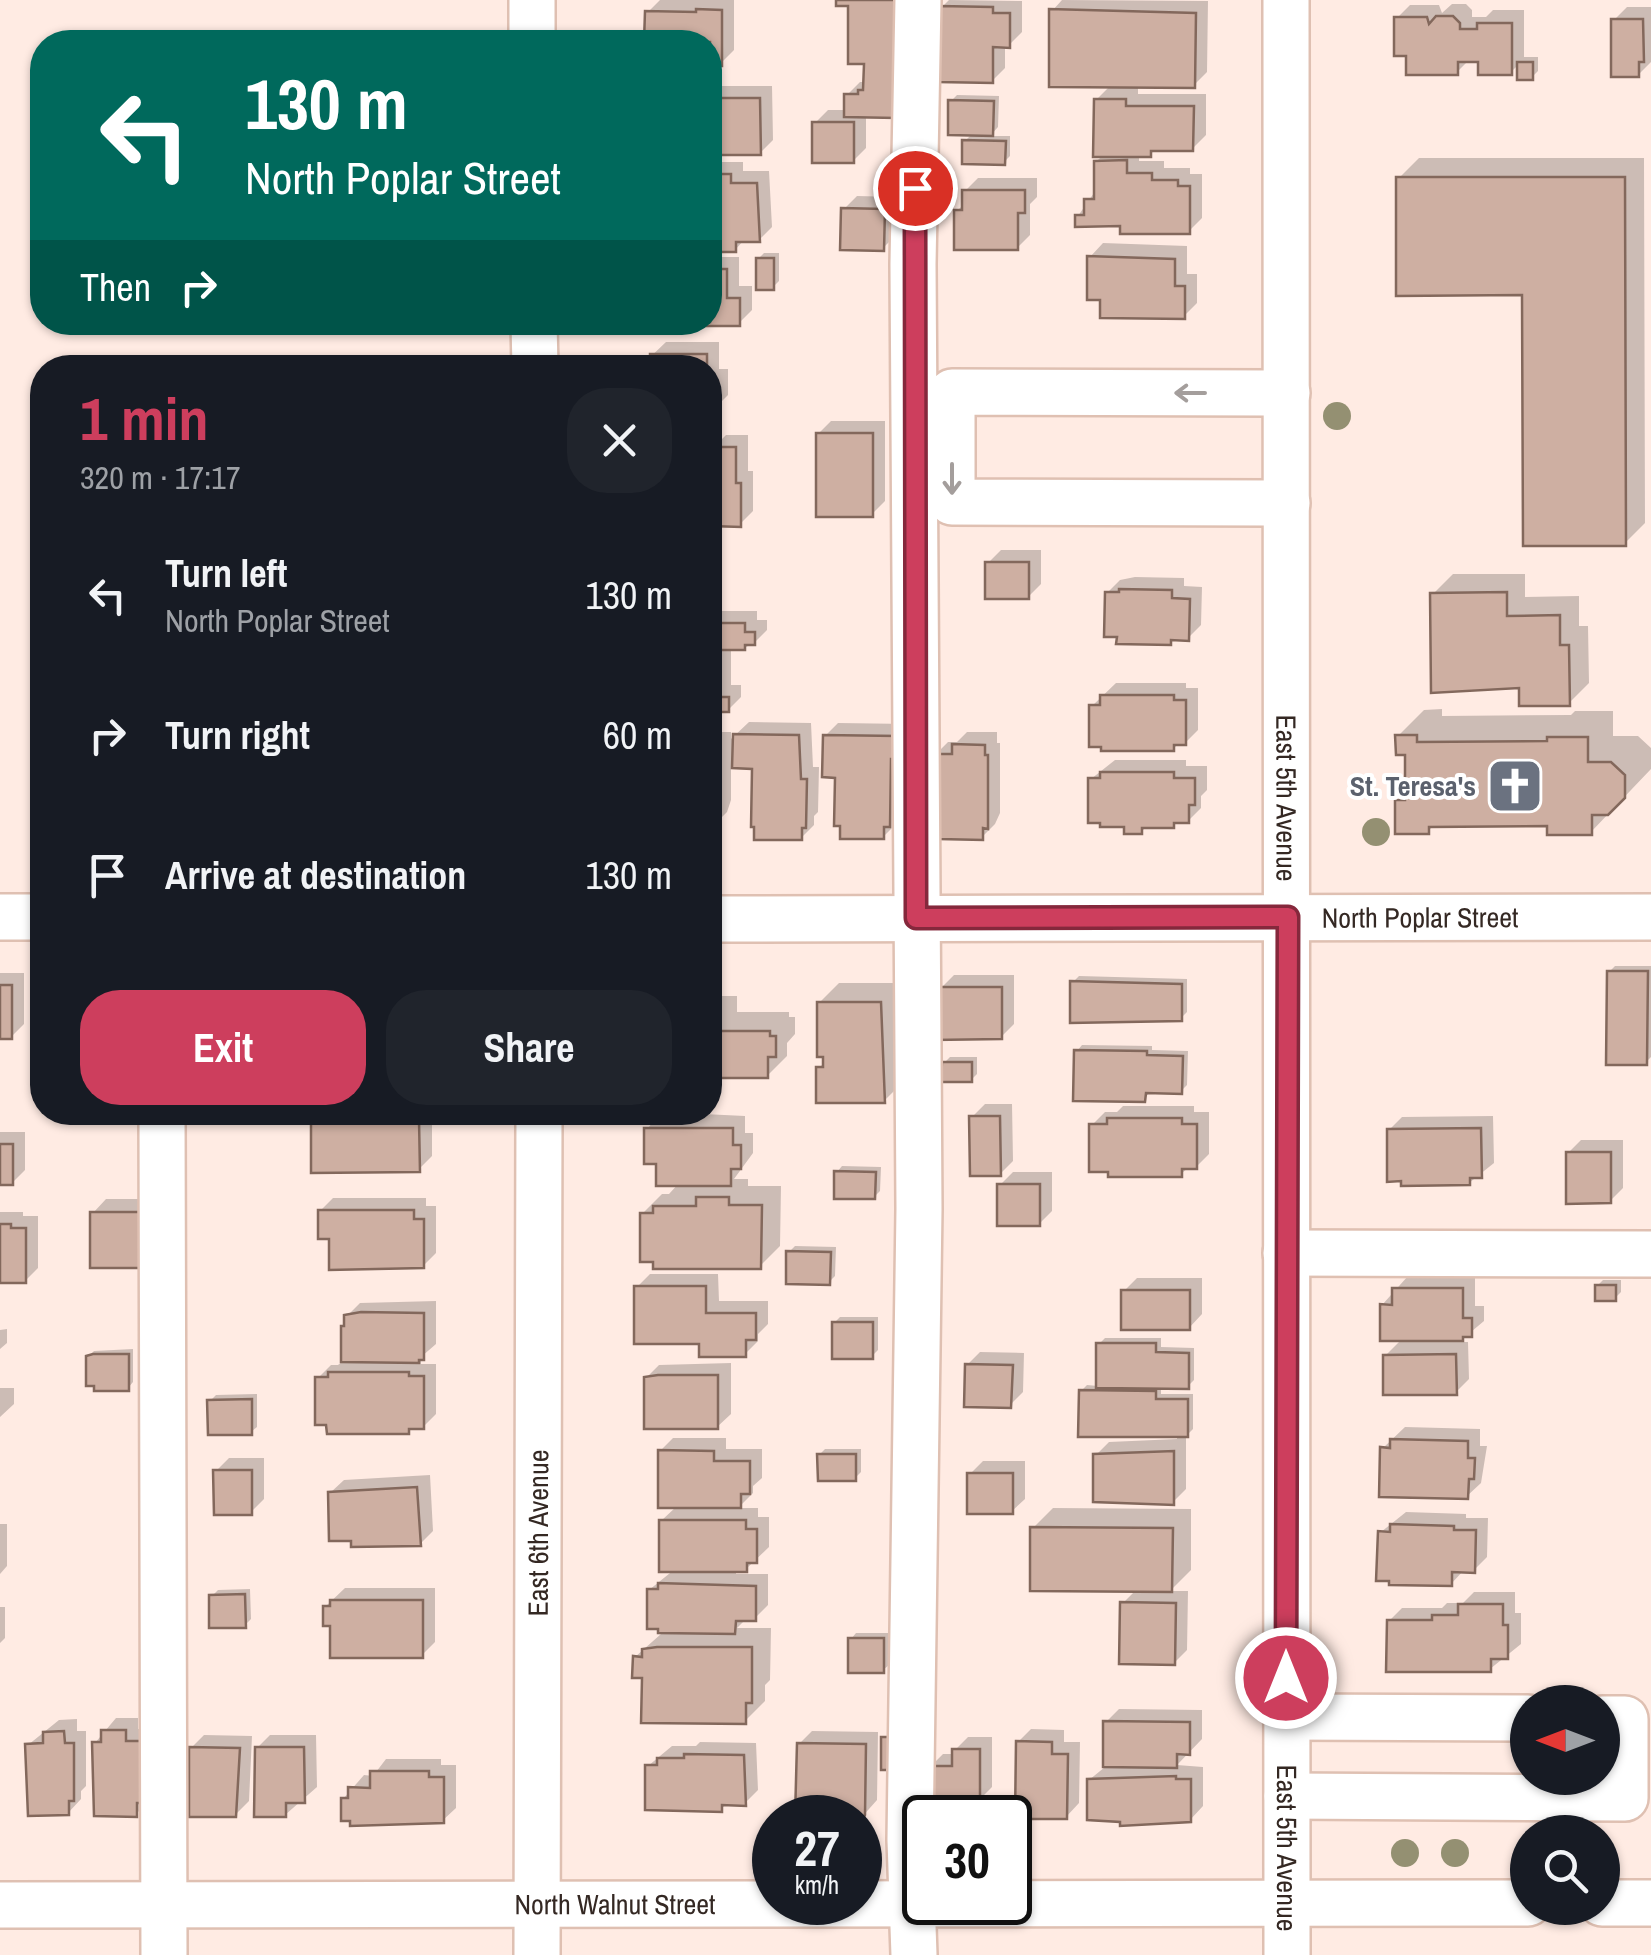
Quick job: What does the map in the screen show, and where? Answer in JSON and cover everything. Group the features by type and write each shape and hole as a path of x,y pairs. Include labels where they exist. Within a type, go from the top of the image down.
{"street":[{"path":"532,0 532,30"},
{"path":"913,1795 919,1208 914,264 918,0"},
{"name":"East 5th Avenue","path":"1286,0 1287,1955"},
{"path":"1288,393 952,392 952,502 1288,502"},
{"path":"0,916 30,917"},
{"name":"North Poplar Street","path":"722,919 1651,917"},
{"path":"162,1125 164,1955"},
{"name":"East 6th Avenue","path":"538,1125 538,1955"},
{"path":"1286,1253 1651,1254"},
{"path":"1286,1717 1510,1718"},
{"path":"1287,1796 1625,1798 1625,1719 1620,1719"},
{"name":"North Walnut Street","path":"1032,1904 1510,1903"},
{"path":"1620,1903 1651,1903"},
{"name":"North Walnut Street","path":"0,1905 902,1904"},
{"path":"913,1925 914,1955"}],"building":[{"path":"836,0 897,0 896,118 844,117 844,94 863,90 864,64 848,64 848,6 836,6"},
{"path":"939,6 993,7 993,13 1010,13 1010,48 993,47 993,83 938,82"},
{"path":"1049,9 1196,13 1195,88 1049,87"},
{"path":"722,10 722,30 644,30 645,11"},
{"path":"1436,16 1453,16 1460,29 1477,29 1477,23 1512,23 1512,75 1478,75 1478,62 1458,62 1458,75 1406,75 1406,56 1394,56 1394,17 1427,17 1429,24"},
{"path":"1611,19 1643,19 1644,62 1639,62 1639,77 1611,77"},
{"path":"1517,62 1533,62 1533,80 1517,80"},
{"path":"722,98 760,98 761,155 722,155"},
{"path":"1094,99 1126,99 1126,106 1194,106 1193,151 1151,151 1151,157 1093,157"},
{"path":"948,100 994,101 993,136 948,135"},
{"path":"812,122 854,122 854,163 812,163"},
{"path":"962,140 1006,141 1005,165 962,164"},
{"path":"1127,160 1127,173 1152,173 1152,180 1178,180 1178,186 1190,186 1190,234 1120,234 1120,226 1075,227 1075,215 1084,215 1084,199 1094,199 1094,161"},
{"path":"722,174 731,174 731,183 757,183 760,242 736,242 736,252 722,252"},
{"path":"1396,177 1625,177 1626,546 1523,546 1522,295 1396,296"},
{"path":"962,190 1025,190 1025,213 1018,213 1018,250 954,250 954,210 962,210"},
{"path":"841,208 885,209 884,251 840,250"},
{"path":"1087,256 1175,259 1175,286 1185,286 1185,319 1100,318 1100,300 1087,300"},
{"path":"756,258 774,258 774,290 756,290"},
{"path":"722,269 727,269 727,298 740,298 740,326 722,326"},
{"path":"816,433 873,433 873,517 816,517"},
{"path":"722,447 736,447 741,527 722,526"},
{"path":"985,562 1029,562 1029,599 985,599"},
{"path":"1172,590 1172,598 1190,599 1189,641 1171,640 1171,645 1116,644 1117,637 1104,637 1105,592"},
{"path":"1507,592 1507,616 1560,615 1560,645 1569,645 1570,706 1519,706 1519,688 1431,693 1430,593"},
{"path":"722,623 745,623 745,632 755,632 755,645 745,645 745,650 722,650"},
{"path":"1100,695 1174,695 1174,700 1186,700 1186,745 1174,745 1174,751 1101,751 1101,747 1089,747 1089,705 1100,705"},
{"path":"722,697 729,697 729,712 722,712"},
{"path":"733,734 799,735 801,779 807,779 806,828 802,828 802,840 754,840 752,769 732,768"},
{"path":"823,735 898,736 898,759 891,759 890,827 884,827 884,839 840,839 840,826 834,826 835,778 822,777"},
{"name":"St. Teresa's","path":"1395,735 1417,735 1417,742 1588,737 1588,762 1611,762 1625,775 1625,798 1608,815 1592,815 1592,835 1547,835 1547,826 1429,827 1429,834 1395,834 1395,800 1405,800 1405,755 1396,755"},
{"path":"952,744 985,745 988,829 983,828 983,840 939,839 932,754 952,754"},
{"path":"1100,772 1174,772 1174,778 1195,778 1195,805 1189,805 1189,823 1174,823 1174,828 1142,828 1142,834 1124,834 1124,827 1088,823 1088,778 1100,778"},
{"path":"1607,971 1648,971 1647,1065 1606,1065"},
{"path":"1070,981 1182,984 1182,1021 1070,1023"},
{"path":"0,985 12,985 12,1039 0,1039"},
{"path":"938,987 1002,987 1002,1039 933,1040"},
{"path":"817,1002 881,1002 885,1103 816,1103 816,1067 823,1067 823,1057 817,1057"},
{"path":"722,1031 770,1031 770,1036 776,1036 776,1057 768,1057 768,1078 722,1078"},
{"path":"1074,1050 1147,1051 1147,1055 1183,1056 1182,1094 1146,1093 1145,1102 1073,1101"},
{"path":"942,1062 972,1062 972,1082 941,1082"},
{"path":"969,1116 1000,1116 1001,1176 970,1176"},
{"path":"1107,1118 1182,1118 1182,1124 1197,1124 1197,1169 1182,1169 1182,1177 1108,1177 1108,1172 1089,1172 1089,1124 1107,1124"},
{"path":"311,1125 419,1125 420,1172 311,1173"},
{"path":"644,1128 733,1128 733,1145 741,1145 741,1169 731,1169 731,1186 656,1186 656,1164 644,1164"},
{"path":"1481,1128 1482,1178 1470,1178 1470,1185 1401,1186 1401,1181 1387,1182 1387,1129"},
{"path":"0,1144 13,1144 13,1185 0,1185"},
{"path":"1566,1152 1611,1152 1611,1203 1566,1204"},
{"path":"834,1171 876,1172 875,1199 834,1199"},
{"path":"997,1184 1040,1184 1040,1226 997,1226"},
{"path":"696,1197 729,1197 729,1205 762,1205 761,1269 653,1269 653,1262 640,1262 640,1213 653,1213 653,1206 696,1206"},
{"path":"318,1210 414,1210 414,1219 424,1219 424,1268 329,1270 329,1239 318,1239"},
{"path":"90,1212 146,1212 146,1268 90,1268"},
{"path":"0,1224 26,1228 26,1283 0,1283"},
{"path":"786,1251 831,1252 830,1285 786,1284"},
{"path":"1595,1285 1616,1285 1616,1301 1595,1301"},
{"path":"634,1286 706,1286 706,1313 756,1313 756,1340 746,1340 746,1357 699,1357 699,1344 634,1344"},
{"path":"1392,1288 1463,1288 1463,1318 1472,1318 1472,1337 1463,1337 1463,1341 1380,1341 1380,1304 1392,1305"},
{"path":"1121,1290 1190,1290 1190,1330 1121,1330"},
{"path":"424,1313 424,1360 341,1362 344,1315"},
{"path":"832,1322 873,1322 873,1359 832,1359"},
{"path":"1096,1343 1156,1343 1156,1352 1189,1353 1189,1389 1096,1388"},
{"path":"129,1354 129,1391 94,1391 94,1386 86,1386 86,1356"},
{"path":"1456,1354 1457,1395 1383,1395 1383,1355"},
{"path":"965,1364 1013,1365 1011,1408 964,1407"},
{"path":"328,1372 409,1372 409,1376 424,1376 424,1429 409,1429 409,1434 327,1434 326,1425 315,1425 315,1377 328,1377"},
{"path":"718,1375 718,1429 644,1429 644,1377"},
{"path":"1079,1390 1156,1391 1156,1399 1188,1399 1188,1437 1078,1437"},
{"path":"252,1399 252,1435 208,1435 207,1400"},
{"path":"1390,1439 1468,1441 1468,1458 1475,1458 1468,1499 1379,1497 1380,1447 1390,1448"},
{"path":"658,1450 714,1451 714,1461 750,1461 750,1494 741,1494 741,1508 658,1508"},
{"path":"1174,1451 1174,1505 1093,1502 1093,1454"},
{"path":"817,1454 856,1454 856,1481 818,1481"},
{"path":"213,1470 252,1470 252,1515 214,1515"},
{"path":"967,1473 1013,1473 1013,1514 967,1514"},
{"path":"417,1487 421,1546 351,1547 351,1541 329,1541 328,1492"},
{"path":"659,1520 746,1520 746,1529 757,1529 757,1563 747,1563 747,1572 659,1572"},
{"path":"1390,1524 1476,1530 1475,1573 1452,1572 1452,1586 1389,1585 1389,1581 1376,1581 1378,1531 1390,1532"},
{"path":"1030,1527 1173,1528 1172,1592 1030,1591"},
{"path":"658,1583 756,1586 756,1621 736,1621 735,1634 658,1633 658,1629 647,1629 647,1589 658,1589"},
{"path":"245,1594 246,1628 209,1628 209,1595"},
{"path":"330,1600 423,1600 423,1658 330,1658 330,1626 323,1626 323,1606 330,1606"},
{"path":"1120,1602 1176,1603 1175,1665 1119,1664"},
{"path":"1458,1604 1503,1604 1503,1625 1508,1625 1508,1659 1491,1659 1491,1672 1386,1672 1387,1620 1432,1620 1432,1615 1458,1615"},
{"path":"848,1638 884,1638 884,1673 848,1673"},
{"path":"752,1647 752,1703 746,1703 746,1724 641,1723 642,1678 632,1678 633,1656 642,1657 642,1649"},
{"path":"1103,1721 1190,1722 1190,1755 1177,1754 1177,1768 1103,1767"},
{"path":"101,1730 126,1730 126,1741 142,1741 142,1803 137,1803 137,1817 94,1816 92,1742 101,1742"},
{"path":"64,1731 65,1743 74,1743 74,1801 69,1801 69,1815 28,1816 25,1744 43,1743 43,1732"},
{"path":"881,1737 899,1737 899,1770 881,1770"},
{"path":"1016,1741 1052,1742 1052,1754 1068,1754 1067,1819 1032,1819 1032,1795 1015,1795"},
{"path":"797,1743 866,1744 865,1795 796,1795"},
{"path":"189,1747 240,1748 236,1817 189,1817"},
{"path":"255,1747 304,1747 305,1803 286,1803 286,1817 254,1817"},
{"path":"952,1749 980,1749 980,1795 927,1795 927,1766 952,1766"},
{"path":"684,1754 744,1755 746,1806 722,1805 722,1812 645,1810 645,1765 657,1765 657,1758 684,1758"},
{"path":"370,1771 429,1771 429,1777 444,1777 444,1823 350,1826 350,1821 341,1821 341,1798 348,1798 348,1787 370,1788"},
{"path":"1087,1779 1191,1779 1191,1822 1120,1826 1120,1822 1087,1820"}],"place":[{"name":"St. Teresa's","path":"1515,786"}],"route":[{"path":"915,188 916,918 1288,917 1286,1678"}]}
